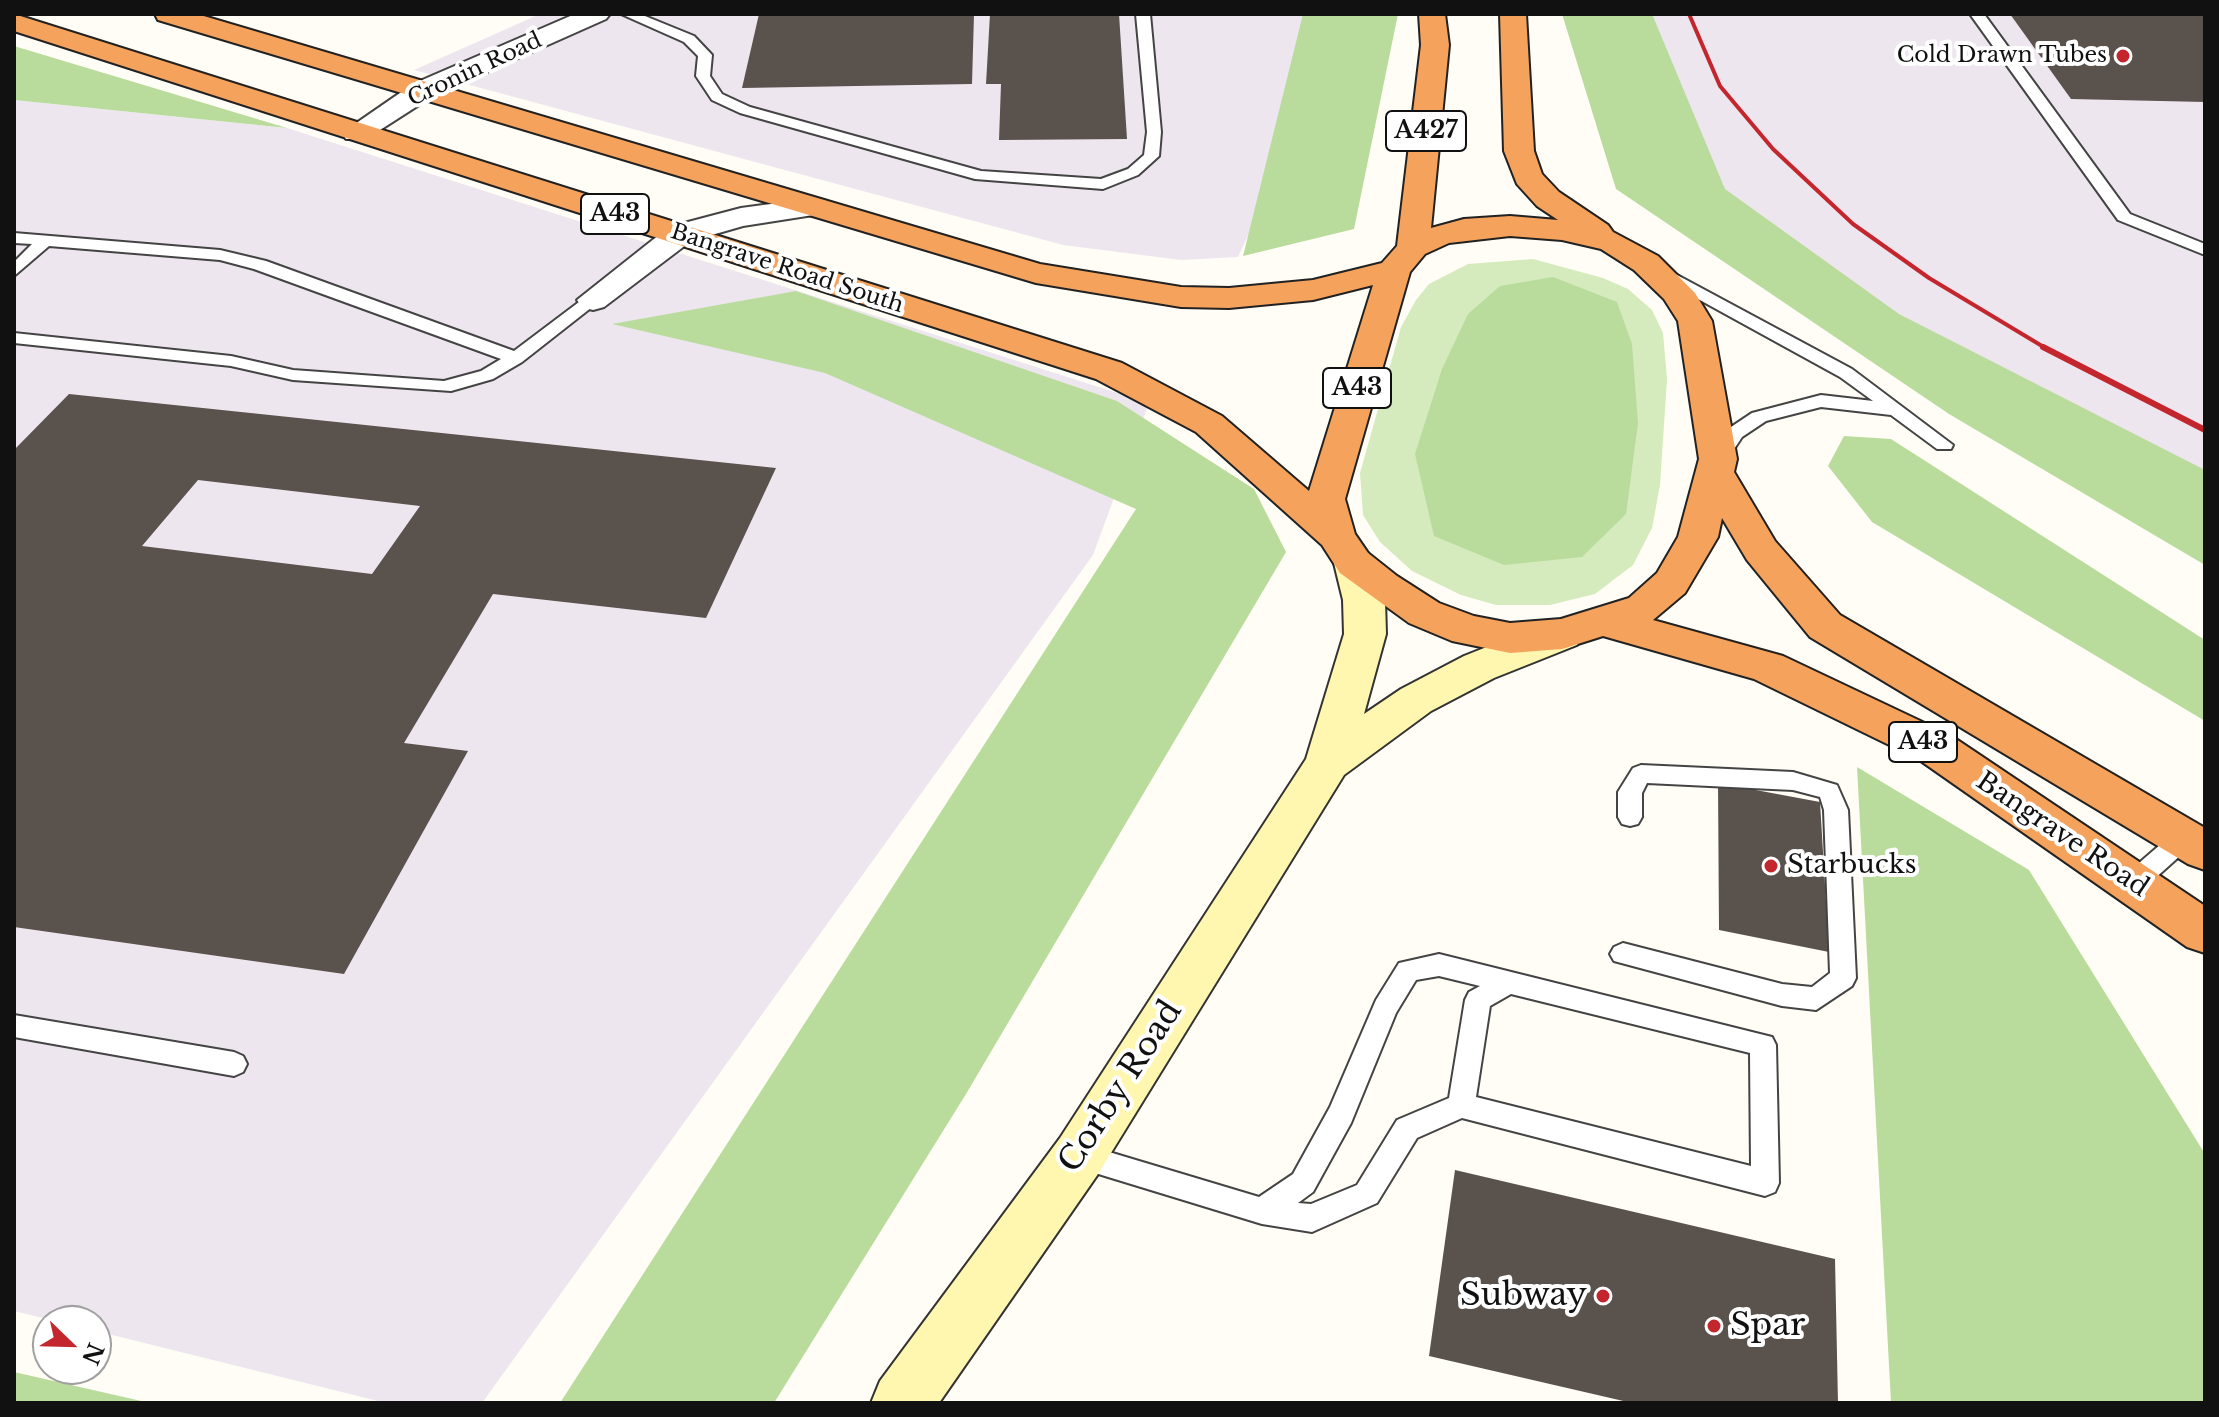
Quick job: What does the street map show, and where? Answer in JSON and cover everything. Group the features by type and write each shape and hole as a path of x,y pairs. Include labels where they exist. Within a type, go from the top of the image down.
{"highway":[{"name":"A43","path":"168,14 1036,273 1181,297 1280,295 1403,259 1464,229 1510,226 1562,230 1612,242 1646,263 1678,293 1695,321 1717,466 1698,537 1671,583 1644,608 1562,634 1510,638 1467,630 1424,613 1345,550 1326,499 1333,468 1403,259"},
{"name":"A427","path":"1403,259 1435,45 1432,14"},
{"path":"1513,14 1519,151 1528,177 1548,199 1612,242"},
{"name":"Bangrave Road South","path":"14,22 1109,371 1209,424 1345,550"},
{"name":"Bangrave Road","path":"1717,466 1761,550 1825,626 2194,845"},
{"name":"Bangrave Road","path":"1605,622 1768,667 1934,747 2205,932"}],"street":[{"name":"Cronin Road","path":"356,133 423,90 597,14"},
{"path":"593,300 680,234 741,217 815,207"},
{"name":"Corby Road","path":"902,1403 1079,1156 1328,763 1365,634 1364,600 1345,550"},
{"name":"Corby Road","path":"1328,763 1416,700 1479,667 1562,634"}],"lane":[{"path":"628,14 689,39 705,55 703,76 717,97 745,110 980,176 1103,184 1133,172 1151,156 1154,132 1143,14"},
{"path":"1977,14 2124,217 2205,250"},
{"path":"14,238 220,255 260,265 516,358"},
{"path":"14,271 45,241"},
{"path":"1646,263 1846,373 1944,445"},
{"path":"14,338 231,361 293,375 405,387 445,387 487,375 516,358 593,300"},
{"path":"1717,466 1735,433 1759,417 1795,405 1834,402 1900,411"},
{"path":"1623,954 1782,995 1816,999 1843,978 1836,810 1829,791 1793,781 1641,774 1630,792 1630,817"},
{"path":"2133,883 2194,845"},
{"path":"1079,1156 1262,1211 1312,1218 1367,1194 1407,1129 1461,1106 1765,1183 1763,1045 1439,965 1408,971 1385,1008 1341,1114 1303,1183 1262,1211"},
{"path":"1461,1106 1478,1000 1510,981"},
{"path":"14,1026 234,1064"}],"shaded area":[{"path":"540,14 1351,14 1238,257 1181,260 1063,245 414,70"},
{"path":"1593,14 2205,14 2205,555 1673,185"},
{"path":"14,100 287,128 1149,403 1093,555 482,1403 386,1403 112,1335 112,1305 32,1305 32,1315 14,1311"}],"green space":[{"path":"1303,14 1398,14 1354,229 1243,256"},
{"path":"1562,14 1652,14 1725,189 1899,314 2205,470 2205,565 1949,414 1616,189"},
{"path":"14,46 287,128 14,100"},
{"path":"1533,259 1603,278 1628,289 1652,310 1663,333 1667,379 1660,485 1652,528 1633,565 1595,594 1550,605 1496,605 1461,595 1412,571 1380,542 1363,515 1360,473 1401,327 1416,300 1429,284 1468,264"},
{"path":"1553,277 1617,302 1632,344 1638,423 1626,514 1582,557 1504,565 1434,536 1415,454 1442,369 1468,314 1500,286"},
{"path":"796,291 1117,401 1254,489 1286,552 966,1094 774,1403 560,1403 1136,509 825,373 612,324"},
{"path":"1844,436 1891,439 2205,640 2205,721 1872,522 1828,466"},
{"path":"1857,767 2029,870 2205,1154 2205,1403 1891,1403"},
{"path":"14,1372 32,1376 32,1385 71,1385 150,1403 14,1403"}],"building":[{"path":"759,14 974,14 972,84 742,88"},
{"path":"990,14 1119,14 1127,139 999,140 1001,84 986,84"},
{"name":"Cold Drawn Tubes","path":"2010,14 2205,14 2205,102 2071,99"},
{"path":"69,394 776,468 706,618 493,594 404,743 468,751 344,974 14,927 14,450","holes":["198,480 420,506 372,574 142,546"]},
{"name":"Starbucks","path":"1718,783 1820,802 1829,952 1719,930"},
{"path":"1455,1170 1835,1259 1838,1403 1632,1403 1429,1356"}],"railway":[{"path":"1689,14 1720,86 1773,149 1853,224 1929,278 2047,349"},
{"path":"2043,347 2205,430"}],"place":[{"name":"Cold Drawn Tubes","path":"2123,56"},
{"name":"Starbucks","path":"1771,866"},
{"name":"Subway","path":"1603,1296"},
{"name":"Spar","path":"1714,1326"}]}
